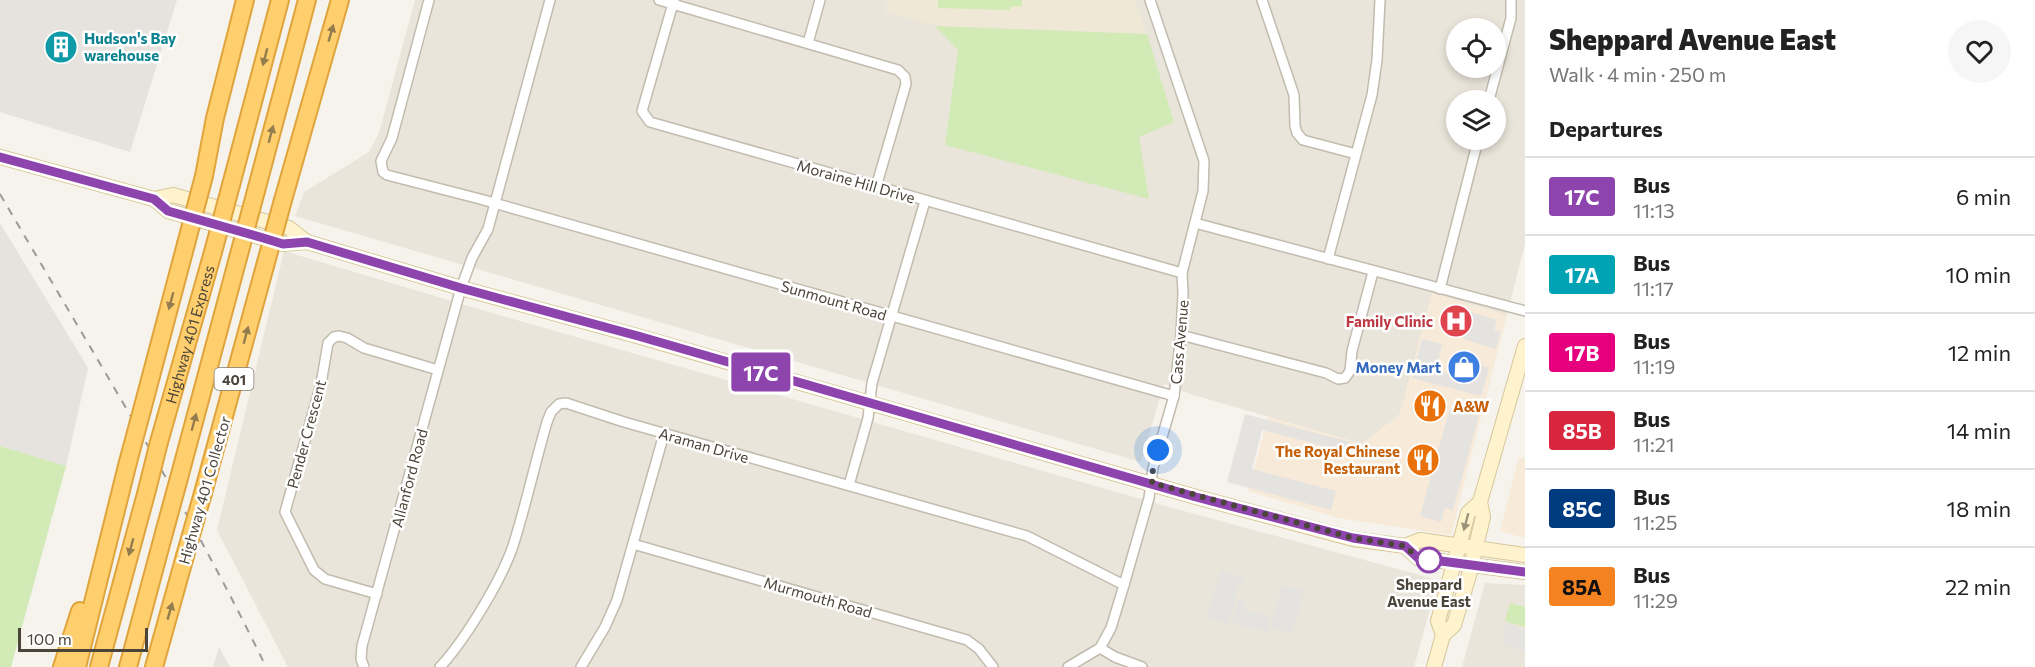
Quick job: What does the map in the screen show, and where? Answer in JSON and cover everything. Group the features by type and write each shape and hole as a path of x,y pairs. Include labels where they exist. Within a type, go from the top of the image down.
{"highway":[{"path":"77,667 126,467 204,176 239,0"},
{"path":"215,118 244,0"},
{"path":"215,118 250,0"},
{"name":"Highway 401 Express","path":"99,667 280,0"},
{"name":"Highway 401 Express","path":"128,667 307,0"},
{"name":"Highway 401 Collector","path":"156,663 340,0"},
{"path":"62,667 126,467"}],"main road":[{"path":"0,157 154,199 173,195 289,228 307,242 461,288 1353,538 1405,546 1420,540 1525,555"},
{"path":"1434,667 1443,635 1454,625 1472,565 1484,517 1480,502 1525,346"},
{"path":"1443,635 1438,621 1467,513 1480,502"},
{"path":"1405,546 1418,558 1525,572"}],"street":[{"name":"Sunmount Road","path":"429,0 392,138 381,161 383,172 1174,396"},
{"name":"Allanford Road","path":"364,667 361,658 362,646 438,370 461,288 472,258 488,229 550,0"},
{"path":"659,0 673,2 898,70 905,77 906,84 876,187"},
{"path":"808,43 820,0"},
{"name":"Cass Avenue","path":"1100,648 1111,628 1124,585 1152,483 1153,466 1174,396 1181,335 1182,273 1203,191 1204,161 1150,0"},
{"path":"1262,0 1294,95 1297,133 1303,140 1356,154"},
{"path":"1328,259 1372,95 1377,60 1380,0"},
{"path":"1492,90 1511,18 1511,0"},
{"name":"Moraine Hill Drive","path":"673,2 642,111 650,123 1182,273"},
{"path":"1440,289 1475,150"},
{"path":"849,485 868,418 872,383 925,201"},
{"path":"1195,223 1525,311"},
{"path":"1181,335 1338,379 1345,378 1350,371 1352,351 1373,272"},
{"name":"Pender Crescent","path":"376,594 325,579 314,570 285,512 321,384 328,343 334,337 339,336 364,348 438,370"},
{"name":"Araman Drive","path":"440,667 460,642 503,570 513,547 547,422 554,407 566,403 664,434 1027,537 1124,585"},
{"path":"581,667 609,619 617,600 664,434"},
{"name":"Murmouth Road","path":"633,544 967,640 979,649 993,667"},
{"path":"1068,667 1100,648 1115,657 1142,667"}],"shaded area":[{"path":"0,0 177,0 130,152 0,112"},
{"path":"415,0 1525,0 1525,244 1507,315 1432,294 1400,414 1362,444 1190,394 1164,384 1141,462 295,216 304,192 369,152 379,133"},
{"path":"888,0 1135,0 1147,34 935,26 885,11"},
{"path":"0,223 88,368 66,466 0,446"},
{"path":"284,251 1162,505 1438,580 1414,667 288,667 217,530"},
{"path":"1432,293 1507,315 1451,535 1338,518 1248,491 1268,417 1362,444 1400,414"},
{"path":"1460,309 1497,320 1494,330 1501,332 1496,349 1463,339 1467,327 1460,325 1463,317 1458,315"},
{"path":"1422,339 1442,344 1436,370 1468,378 1472,363 1489,368 1481,396 1412,378"},
{"path":"1450,408 1479,416 1453,510 1445,508 1441,522 1420,516"},
{"path":"1245,414 1350,442 1347,452 1262,430 1252,469 1336,491 1331,510 1227,482"},
{"path":"1519,457 1525,459 1525,538 1500,531"},
{"path":"1220,570 1244,577 1242,586 1239,585 1228,624 1207,618"},
{"path":"1485,583 1525,585 1525,667 1462,667"},
{"path":"1282,585 1304,591 1292,633 1270,627"},
{"path":"1238,600 1246,602 1244,610 1271,617 1267,632 1232,623"},
{"path":"1506,623 1525,630 1525,652 1503,645"},
{"path":"219,647 230,667 213,667"}],"green space":[{"path":"938,0 1022,0 1022,6 1010,7 1010,10 938,8"},
{"path":"935,26 1147,34 1174,122 1139,137 1149,199 945,145 958,50"},
{"path":"0,446 66,466 11,667 0,667"},
{"path":"1510,603 1525,607 1525,627 1505,621"}],"railway":[{"path":"0,194 171,487 236,606 266,667"}],"bus line":[{"name":"17C","path":"0,157 154,199 168,211 283,244 307,242 1196,497 1353,538 1405,546 1418,558 1525,572"}],"place":[{"name":"Hudson's Bay warehouse","path":"61,47"},
{"name":"Family Clinic","path":"1456,321"},
{"name":"Money Mart","path":"1464,367"},
{"name":"A&W","path":"1430,406"},
{"name":"The Royal Chinese Restaurant","path":"1423,460"},
{"name":"Sheppard Avenue East","path":"1429,560"}],"route":[{"path":"1158,450 1152,483 1196,497 1353,538 1405,546 1418,558 1429,560"}]}
